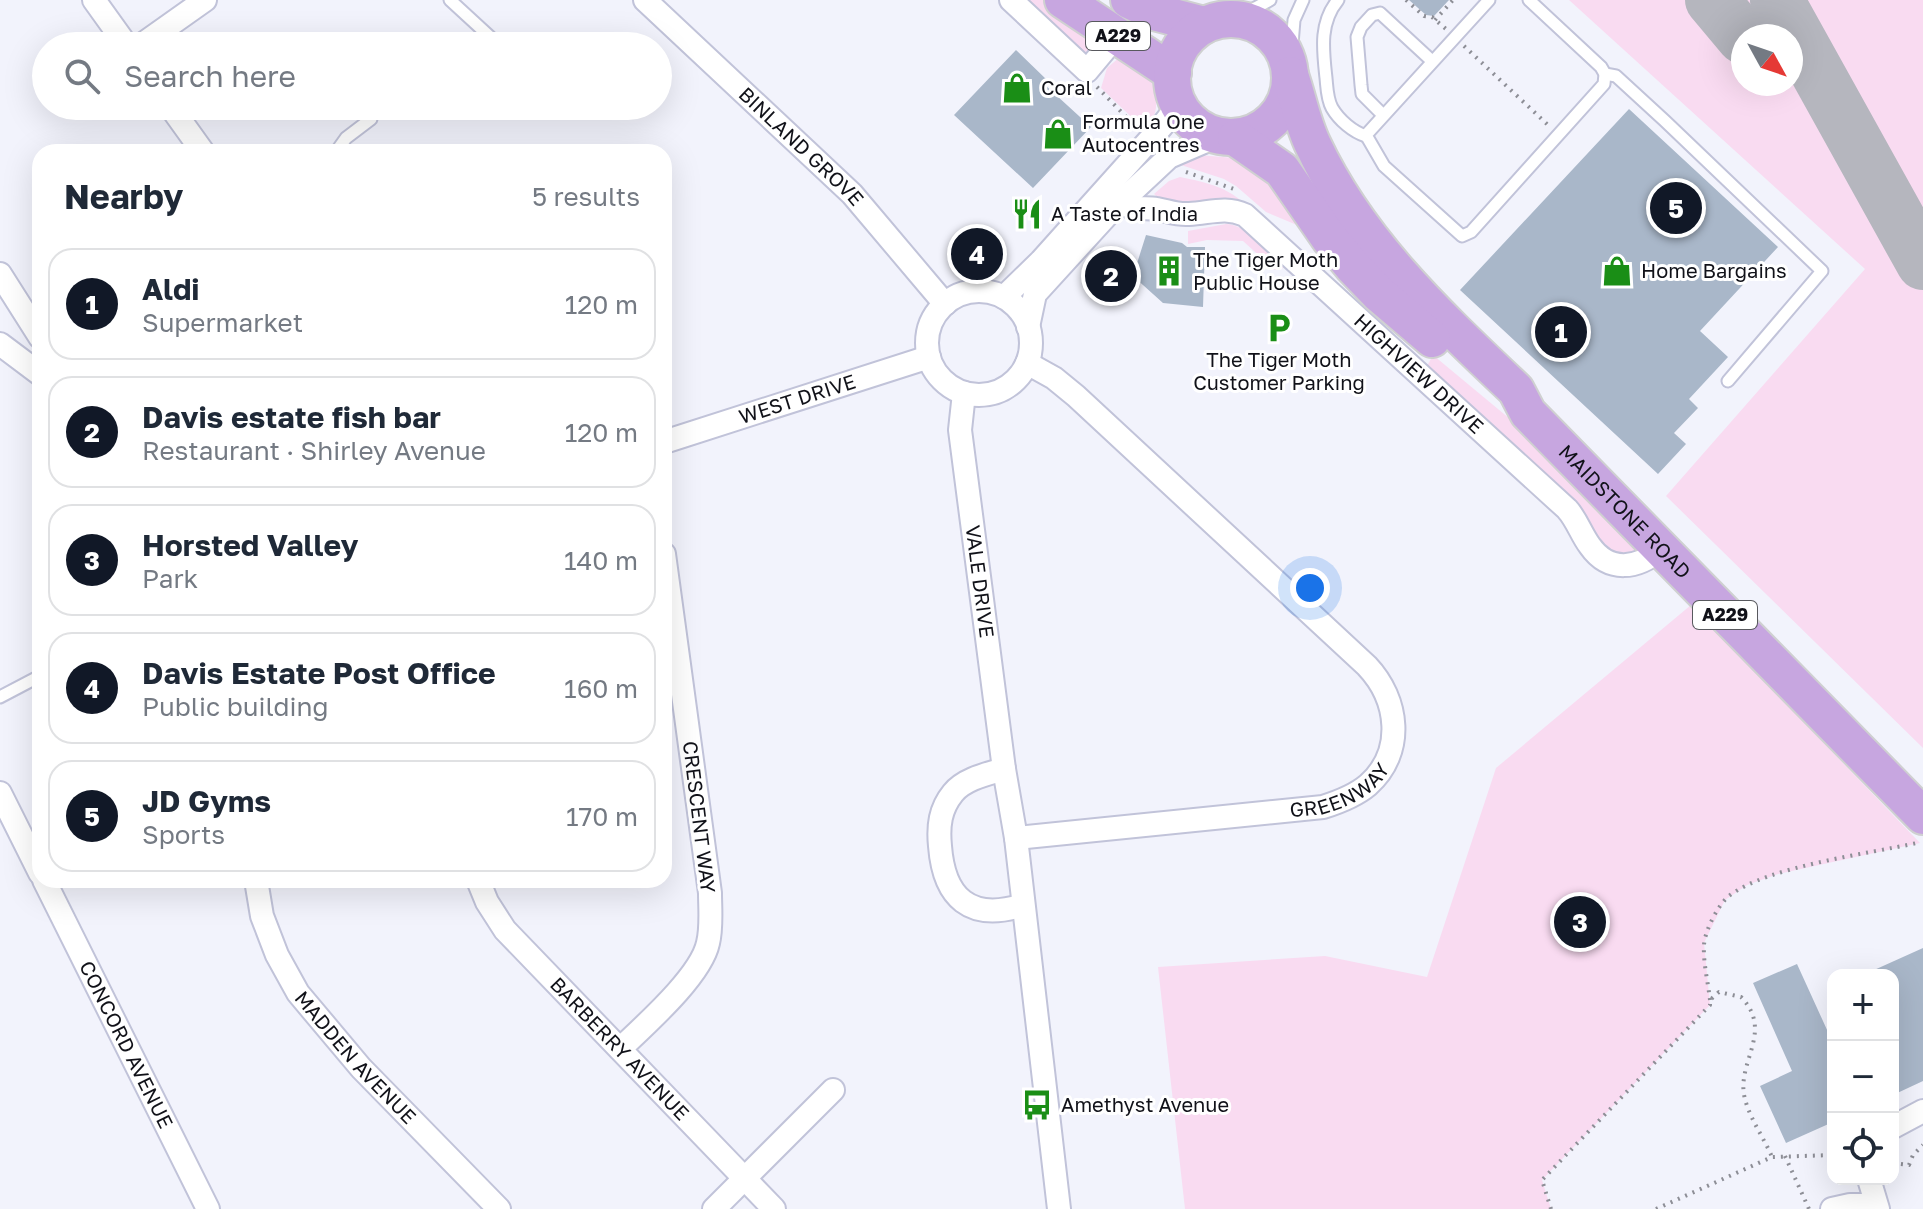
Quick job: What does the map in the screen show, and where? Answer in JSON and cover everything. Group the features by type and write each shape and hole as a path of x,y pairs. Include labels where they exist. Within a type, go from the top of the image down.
{"main road":[{"name":"A229","path":"1063,0 1117,35 1174,86 1195,124 1228,136"},
{"name":"A229","path":"1129,0 1154,12 1218,22 1249,22 1268,33 1281,49 1290,72"},
{"name":"A229","path":"1174,86 1179,49 1218,22"},
{"path":"1228,136 1253,133 1273,120 1285,101 1290,72"},
{"name":"MAIDSTONE ROAD","path":"1290,72 1313,145 1364,230 1413,290 1516,390 1528,413 1923,816"},
{"name":"MAIDSTONE ROAD","path":"1228,136 1288,176 1329,238 1369,285 1504,402 1528,413"}],"street":[{"path":"94,0 117,32"},
{"path":"160,32 205,0"},
{"name":"BINLAND GROVE","path":"645,0 852,194 945,304"},
{"path":"1011,0 1087,71 1117,35"},
{"path":"1004,297 1041,261 1162,126 1173,112 1174,86"},
{"path":"180,120 197,144"},
{"path":"1028,327 1035,294 1129,194 1174,154 1228,136"},
{"name":"HIGHVIEW DRIVE","path":"1129,194 1155,208 1178,214 1226,209 1245,215 1567,509 1598,555 1609,562 1627,566 1647,561 1660,549"},
{"path":"0,274 32,324"},
{"path":"974,291 989,292 1004,297 1020,311 1031,341 1027,363 1012,383 1001,390 977,395 955,389 939,376 929,357 928,334 937,312 945,304 958,295 974,291"},
{"path":"0,344 32,368"},
{"name":"WEST DRIVE","path":"672,439 929,357"},
{"name":"GREENWAY","path":"1016,838 1323,807 1352,796 1372,781 1388,755 1394,726 1389,699 1367,666 1076,396 1027,363"},
{"name":"VALE DRIVE","path":"964,393 960,430 1004,769 1016,838 1059,1209"},
{"name":"CRESCENT WAY","path":"620,1049 696,970 708,945 711,922 708,877 672,613"},
{"path":"1004,769 975,778 954,791 938,824 941,869 951,889 965,904 994,911 1023,905"},
{"path":"0,793 32,857"},
{"name":"CONCORD AVENUE","path":"48,888 208,1209"},
{"name":"MADDEN AVENUE","path":"257,888 262,916 277,955 298,993 361,1068 499,1209"},
{"name":"BARBERRY AVENUE","path":"481,888 505,930 774,1209"},
{"path":"714,1209 833,1090"},
{"path":"1899,1124 1923,1111"},
{"path":"1832,1209 1850,1205 1876,1207 1870,1185"}],"lane":[{"path":"450,0 485,32"},
{"path":"1218,22 1270,0"},
{"path":"1290,72 1294,20 1303,0"},
{"path":"1338,0 1326,21 1323,36 1331,106 1340,119 1366,136 1387,169 1463,236 1471,232 1601,89 1605,74"},
{"path":"1529,0 1605,74 1616,76 1665,121 1822,271 1728,381"},
{"path":"1366,136 1485,1"},
{"path":"1383,115 1362,93 1357,37 1361,27 1372,15 1380,13 1432,61"},
{"path":"342,144 370,120"},
{"path":"0,697 32,680"}],"path":[{"path":"1406,0 1424,16 1435,20 1453,0"},
{"path":"1455,37 1559,134"},
{"path":"1087,71 1103,95 1142,133"},
{"path":"1551,1209 1542,1180 1710,1005 1704,943 1726,898 1747,885 1781,872 1923,841"},
{"path":"1710,1000 1719,992 1733,993 1743,999 1752,1014 1755,1041 1745,1073 1744,1097 1772,1157"},
{"path":"1899,1164 1909,1165 1913,1155 1923,1145"},
{"path":"1656,1209 1772,1157 1827,1155"},
{"path":"1785,1156 1809,1209"}],"shaded area":[{"path":"1024,0 1044,0 1095,41 1083,53"},
{"path":"1569,0 1923,0 1923,748 1666,496 1865,269"},
{"path":"1120,57 1150,77 1156,105 1154,117 1145,130 1101,88 1107,68"},
{"path":"1199,155 1234,158 1259,167 1304,228 1266,212 1224,179 1178,164"},
{"path":"1180,177 1228,192 1267,224 1229,200 1172,203 1154,194 1169,181"},
{"path":"1226,224 1249,234 1282,269 1275,270 1243,241 1207,240 1188,244 1188,231"},
{"path":"1433,355 1516,424 1637,550 1636,553 1612,556 1426,368"},
{"path":"1691,605 1920,843 1778,874 1747,885 1725,900 1704,943 1710,1005 1542,1180 1551,1209 1185,1209 1158,967 1325,956 1427,977 1496,768"}],"building":[{"path":"1409,0 1449,0 1434,16 1426,15"},
{"path":"1016,50 1047,80 1044,84 1091,127 1033,188 954,115"},
{"path":"1629,109 1778,247 1700,331 1728,357 1689,399 1698,408 1674,433 1686,444 1658,474 1460,290"},
{"name":"The Tiger Moth Public House","path":"1146,235 1182,243 1187,247 1205,247 1203,307 1163,303 1133,276"},
{"path":"1923,948 1923,1081 1899,1092 1899,969 1876,969"},
{"path":"1797,964 1827,1030 1827,1125 1786,1143 1760,1086 1792,1071 1753,983"}],"taxiway":[{"path":"1712,0 1732,24"},
{"path":"1777,0 1923,263"}],"place":[{"name":"Coral","path":"1017,88"},
{"name":"Formula One Autocentres","path":"1058,134"},
{"name":"JD Gyms","path":"1676,208"},
{"name":"A Taste of India","path":"1027,214"},
{"name":"Davis Estate Post Office","path":"977,254"},
{"name":"The Tiger Moth Public House","path":"1169,271"},
{"name":"Home Bargains","path":"1617,271"},
{"name":"Davis estate fish bar","path":"1111,276"},
{"name":"The Tiger Moth Customer Parking","path":"1279,328"},
{"name":"Aldi","path":"1561,332"},
{"name":"Horsted Valley","path":"1580,922"},
{"name":"Amethyst Avenue","path":"1037,1105"}]}
